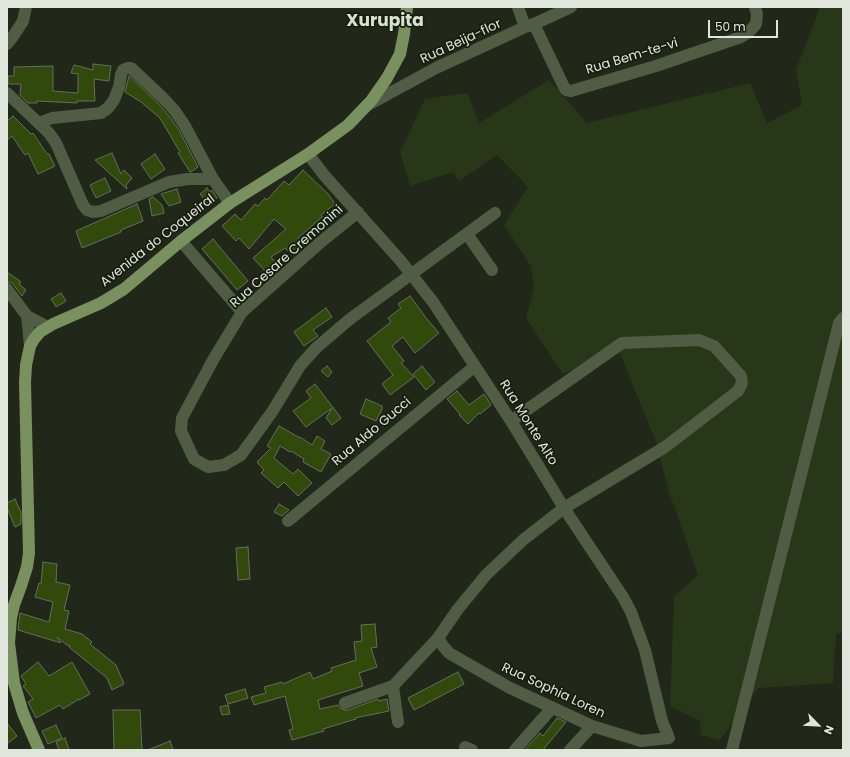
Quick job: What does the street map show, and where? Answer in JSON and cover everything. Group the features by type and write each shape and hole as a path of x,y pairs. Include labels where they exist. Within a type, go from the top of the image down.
{"main road":[{"name":"Avenida do Coqueiral","path":"39,750 22,713 14,683 9,643 11,618 27,567 29,553 25,383 26,365 30,346 40,332 53,324 101,303 124,289 181,241 230,203 308,154 348,125 365,107 387,78 400,54 407,7"}],"street":[{"path":"7,44 23,22 26,7"},
{"name":"Rua Bem-te-vi","path":"518,7 564,87 566,90 571,91 656,66 741,37 749,32 756,24 756,7"},
{"name":"Rua Beija-flor","path":"365,107 436,68 571,7"},
{"path":"39,123 52,118 101,113 108,108 114,100 123,70 131,68 175,111 185,126 213,179 230,203"},
{"path":"7,93 49,133 56,143 87,210 93,212 101,211 169,182 188,179 213,179"},
{"name":"Rua Monte Alto","path":"308,154 324,175 400,260 433,302 511,422 564,508 623,596 631,612 645,650 662,721 669,738"},
{"name":"Rua Cesare Cremonini","path":"358,212 322,241 242,312 213,360 182,418 181,431 194,459 208,467 224,465 241,455 272,412 300,366 316,348 350,319 495,213"},
{"path":"467,234 492,270"},
{"path":"181,241 242,312"},
{"path":"7,290 27,316 48,328"},
{"path":"27,316 30,346"},
{"path":"732,750 838,323 843,318"},
{"path":"344,703 393,686 438,638 458,609 486,575 523,540 564,508 665,447 738,392 742,383 741,376 714,346 699,340 622,343 511,422"},
{"name":"Rua Aldo Gucci","path":"288,521 475,366"},
{"name":"Rua Sophia Loren","path":"438,638 449,653 510,688 592,726 641,742 669,738"},
{"path":"393,686 398,722"},
{"path":"515,750 552,708"},
{"path":"570,750 592,726"}],"green space":[{"path":"820,7 843,7 843,633 836,634 833,683 758,688 720,740 701,735 700,721 670,706 674,597 698,575 669,492 656,442 620,353 563,374 526,318 534,288 531,266 504,225 528,187 497,155 459,181 453,172 410,186 400,152 425,99 467,93 479,123 549,80 587,123 750,83 767,123 802,105 796,70"}],"building":[{"path":"93,64 111,66 109,81 94,79 95,101 77,101 77,103 37,101 37,103 28,103 20,95 21,84 8,84 8,76 14,76 14,67 53,66 53,91 78,93 78,74 71,73 74,65 93,70"},
{"path":"129,76 158,103 179,130 198,167 191,172 178,153 180,152 160,118 141,102 125,92"},
{"path":"13,116 31,134 33,133 47,154 49,154 55,166 38,174 28,153 25,155 12,136 7,140 7,121"},
{"path":"112,153 121,174 124,170 132,178 126,185 127,189 95,160"},
{"path":"155,154 165,169 151,179 141,164"},
{"path":"303,170 328,194 335,204 321,215 322,217 298,238 304,245 292,255 285,248 271,257 277,264 267,273 253,258 286,229 274,219 249,249 239,238 236,241 222,226 235,214 241,220 255,204 258,206 265,198 267,200 284,181 289,185"},
{"path":"105,178 111,191 96,198 90,185"},
{"path":"207,188 210,192 212,190 217,198 209,205 200,194"},
{"path":"177,189 181,202 169,206 161,194"},
{"path":"153,197 162,205 164,213 152,216 149,199"},
{"path":"137,204 143,221 82,248 76,231"},
{"path":"213,239 248,281 237,290 202,249"},
{"path":"7,272 21,282 19,284 26,290 22,296 13,284 7,282"},
{"path":"61,293 66,301 56,307 51,299"},
{"path":"410,296 439,333 415,353 403,337 392,346 404,361 401,363 414,377 390,395 382,384 393,375 367,341 391,322 388,318 401,308 398,304"},
{"path":"326,308 332,317 313,330 318,336 304,346 294,332"},
{"path":"327,366 332,372 328,377 321,371"},
{"path":"422,366 435,382 426,390 413,374"},
{"path":"315,384 341,418 332,425 326,418 332,408 306,427 293,411 311,398 306,391"},
{"path":"457,391 469,405 484,394 491,405 480,414 479,413 468,424 447,399"},
{"path":"366,399 382,406 376,421 360,414"},
{"path":"279,426 312,445 317,436 325,441 321,449 331,454 321,472 303,462 304,459 280,446 274,458 293,474 298,469 312,483 298,496 284,482 278,488 261,473 264,470 257,462 271,448 267,446"},
{"path":"15,499 21,512 21,524 15,527 7,508 7,503"},
{"path":"279,504 289,510 282,516 274,512"},
{"path":"248,547 250,579 238,580 236,548"},
{"path":"43,562 57,564 56,582 70,585 64,610 69,611 65,629 82,634 92,642 90,644 116,665 124,684 112,690 107,678 69,647 70,646 57,637 61,643 18,630 20,613 49,622 53,602 35,597 39,583 41,584"},
{"path":"375,624 377,647 371,648 377,667 359,673 363,686 318,700 320,709 338,705 344,710 348,710 378,699 379,701 387,699 389,711 355,718 356,719 323,729 324,731 292,740 289,730 293,729 285,696 254,705 251,697 266,693 264,687 282,682 283,684 310,672 313,679 332,671 331,668 356,660 354,642 362,641 361,625"},
{"path":"38,662 49,676 72,662 90,694 63,709 60,705 36,718 28,702 33,699 23,686 26,684 21,676"},
{"path":"458,672 464,684 414,710 408,698"},
{"path":"245,689 248,698 228,704 225,695"},
{"path":"228,705 230,714 222,715 220,707"},
{"path":"113,710 140,710 142,750 114,750"},
{"path":"557,718 566,722 543,750 525,750 540,733 543,736"},
{"path":"7,723 17,736 7,744"},
{"path":"56,725 62,738 48,744 42,731"},
{"path":"65,738 69,750 59,750 56,742"},
{"path":"170,741 173,750 148,750"}],"district":[{"name":"Xurupita","path":"385,22"}]}
